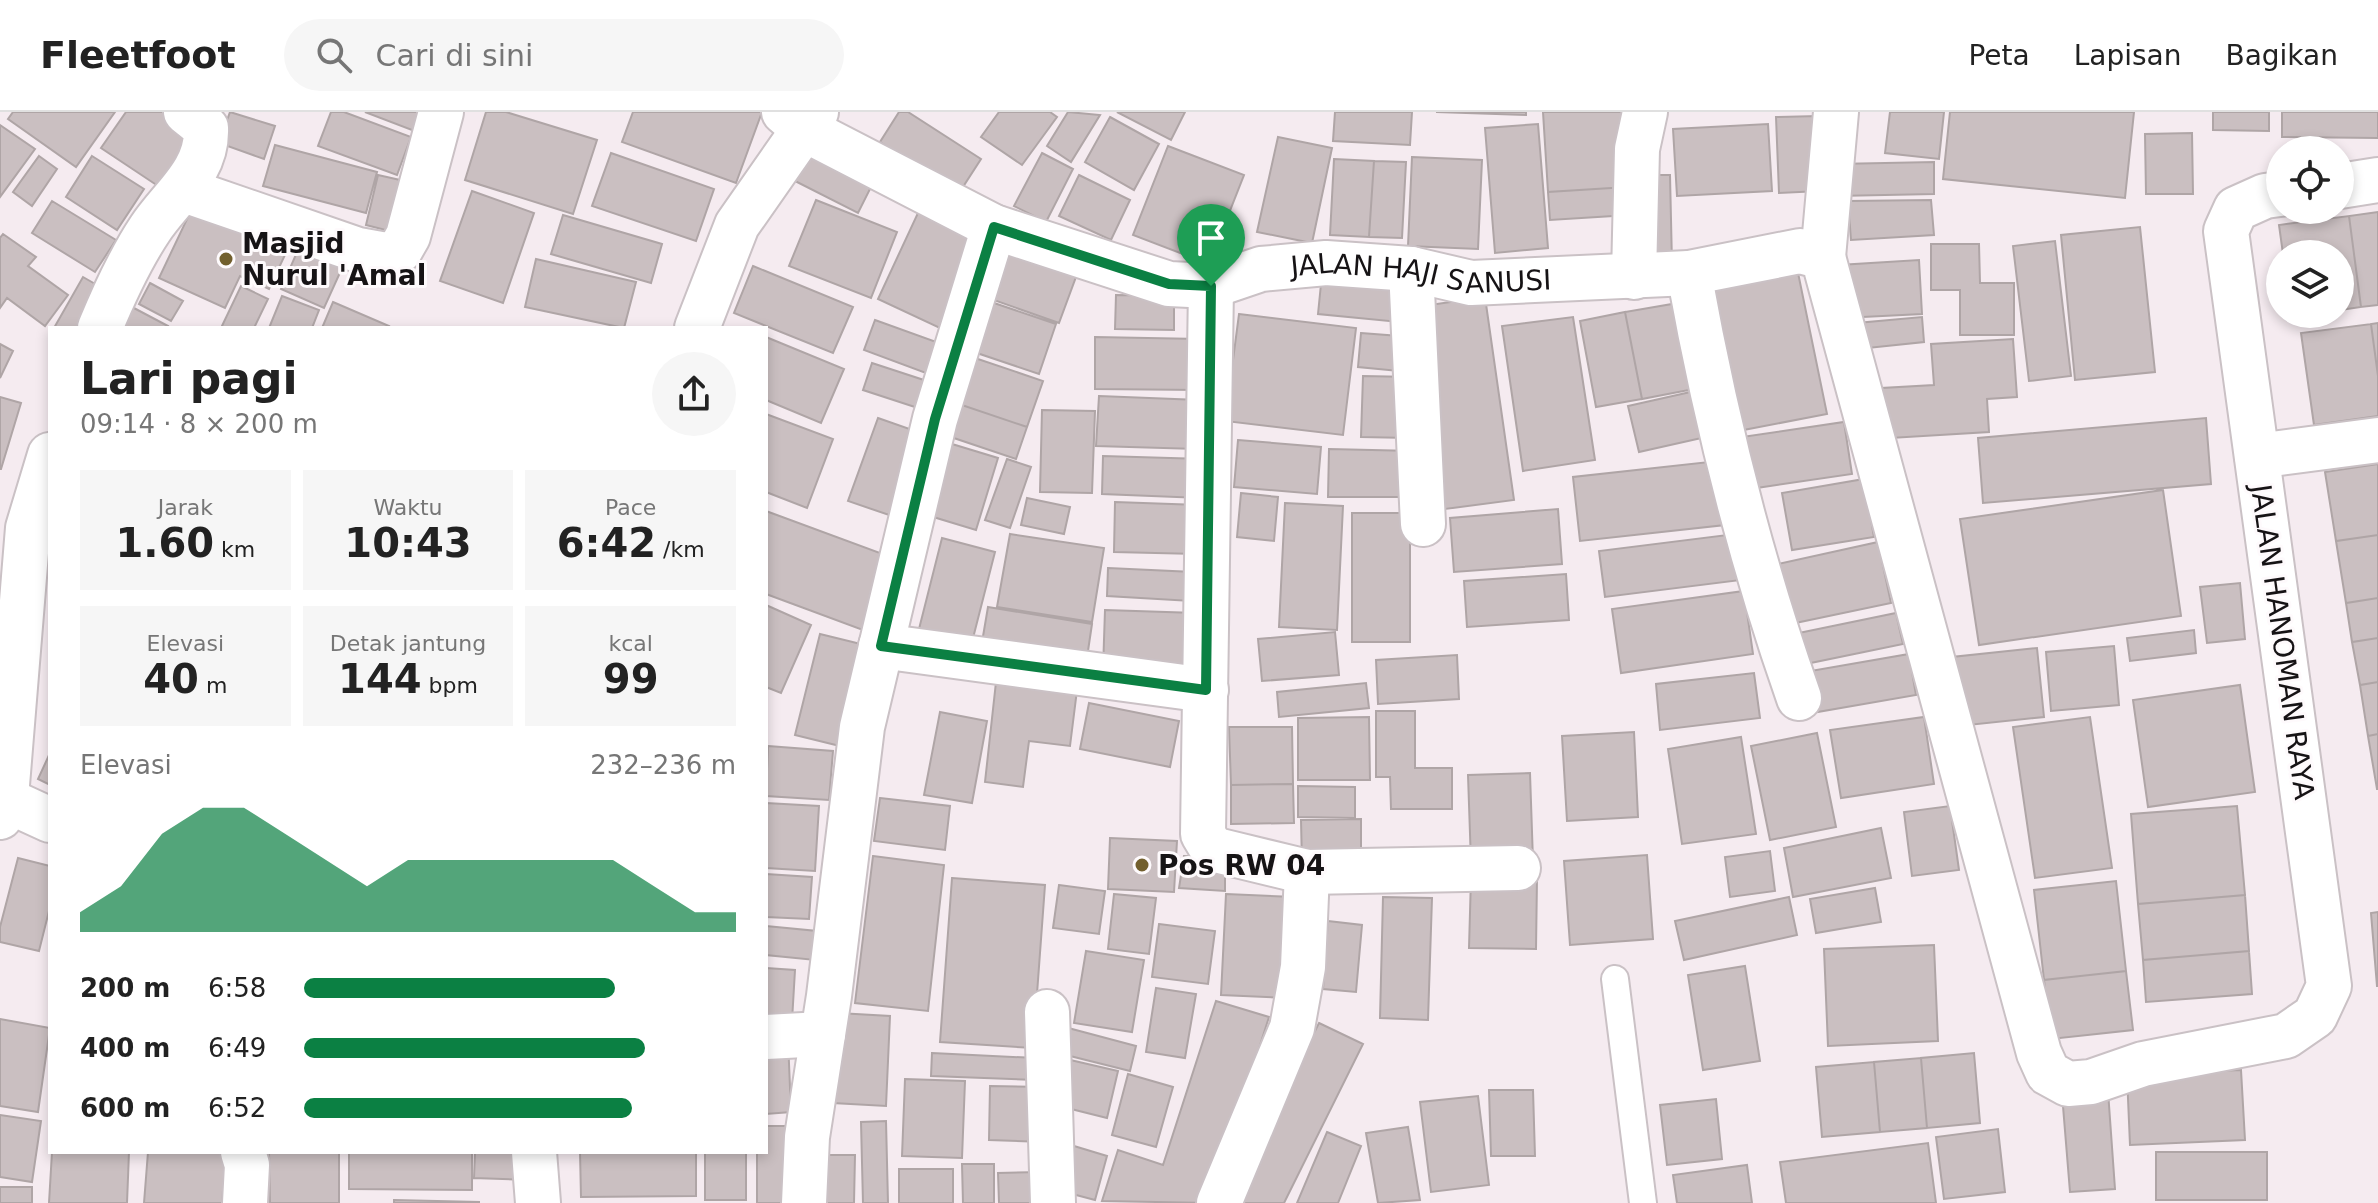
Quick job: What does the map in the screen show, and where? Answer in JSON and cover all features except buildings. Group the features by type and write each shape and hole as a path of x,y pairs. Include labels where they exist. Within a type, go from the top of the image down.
{"street":[{"path":"101,326 151,227 184,190 206,133 204,124 186,112"},
{"path":"184,190 358,250 386,255 400,250 408,236 441,112"},
{"path":"1634,277 1637,149 1645,112"},
{"path":"1823,257 1836,112"},
{"path":"698,326 737,225 801,118"},
{"name":"JALAN HAJI SANUSI","path":"801,118 994,227 1169,284 1211,286 1261,269 1326,263 1411,269 1471,283 1689,273 1800,251 1823,257"},
{"path":"2354,184 2378,180"},
{"name":"JALAN HANOMAN RAYA","path":"1823,257 1832,301 2039,1053 2048,1073 2068,1084 2091,1082 2143,1064 2286,1036 2315,1016 2329,986 2226,231 2236,209 2266,196"},
{"path":"804,1203 807,1137 862,727 935,419 994,227"},
{"path":"1411,269 1423,524"},
{"path":"1689,273 1708,378 1760,588 1799,698"},
{"path":"1211,286 1203,834 1212,849 1307,872 1518,868"},
{"path":"2257,456 2378,440"},
{"path":"48,467 14,526 2,804 48,819"},
{"path":"881,646 1206,690"},
{"path":"1219,1203 1292,1028 1303,967 1307,872"},
{"path":"1047,1012 1053,1203"},
{"path":"768,1037 823,1034"},
{"path":"244,1154 247,1165 245,1203"},
{"path":"534,1154 538,1203"}],"lane":[{"path":"1615,979 1643,1203"}],"place":[{"name":"Masjid Nurul 'Amal","path":"226,259"},
{"name":"Pos RW 04","path":"1142,865"}],"route":[{"path":"994,227 1169,284 1211,286 1206,690 881,646 935,419 994,227"}]}
